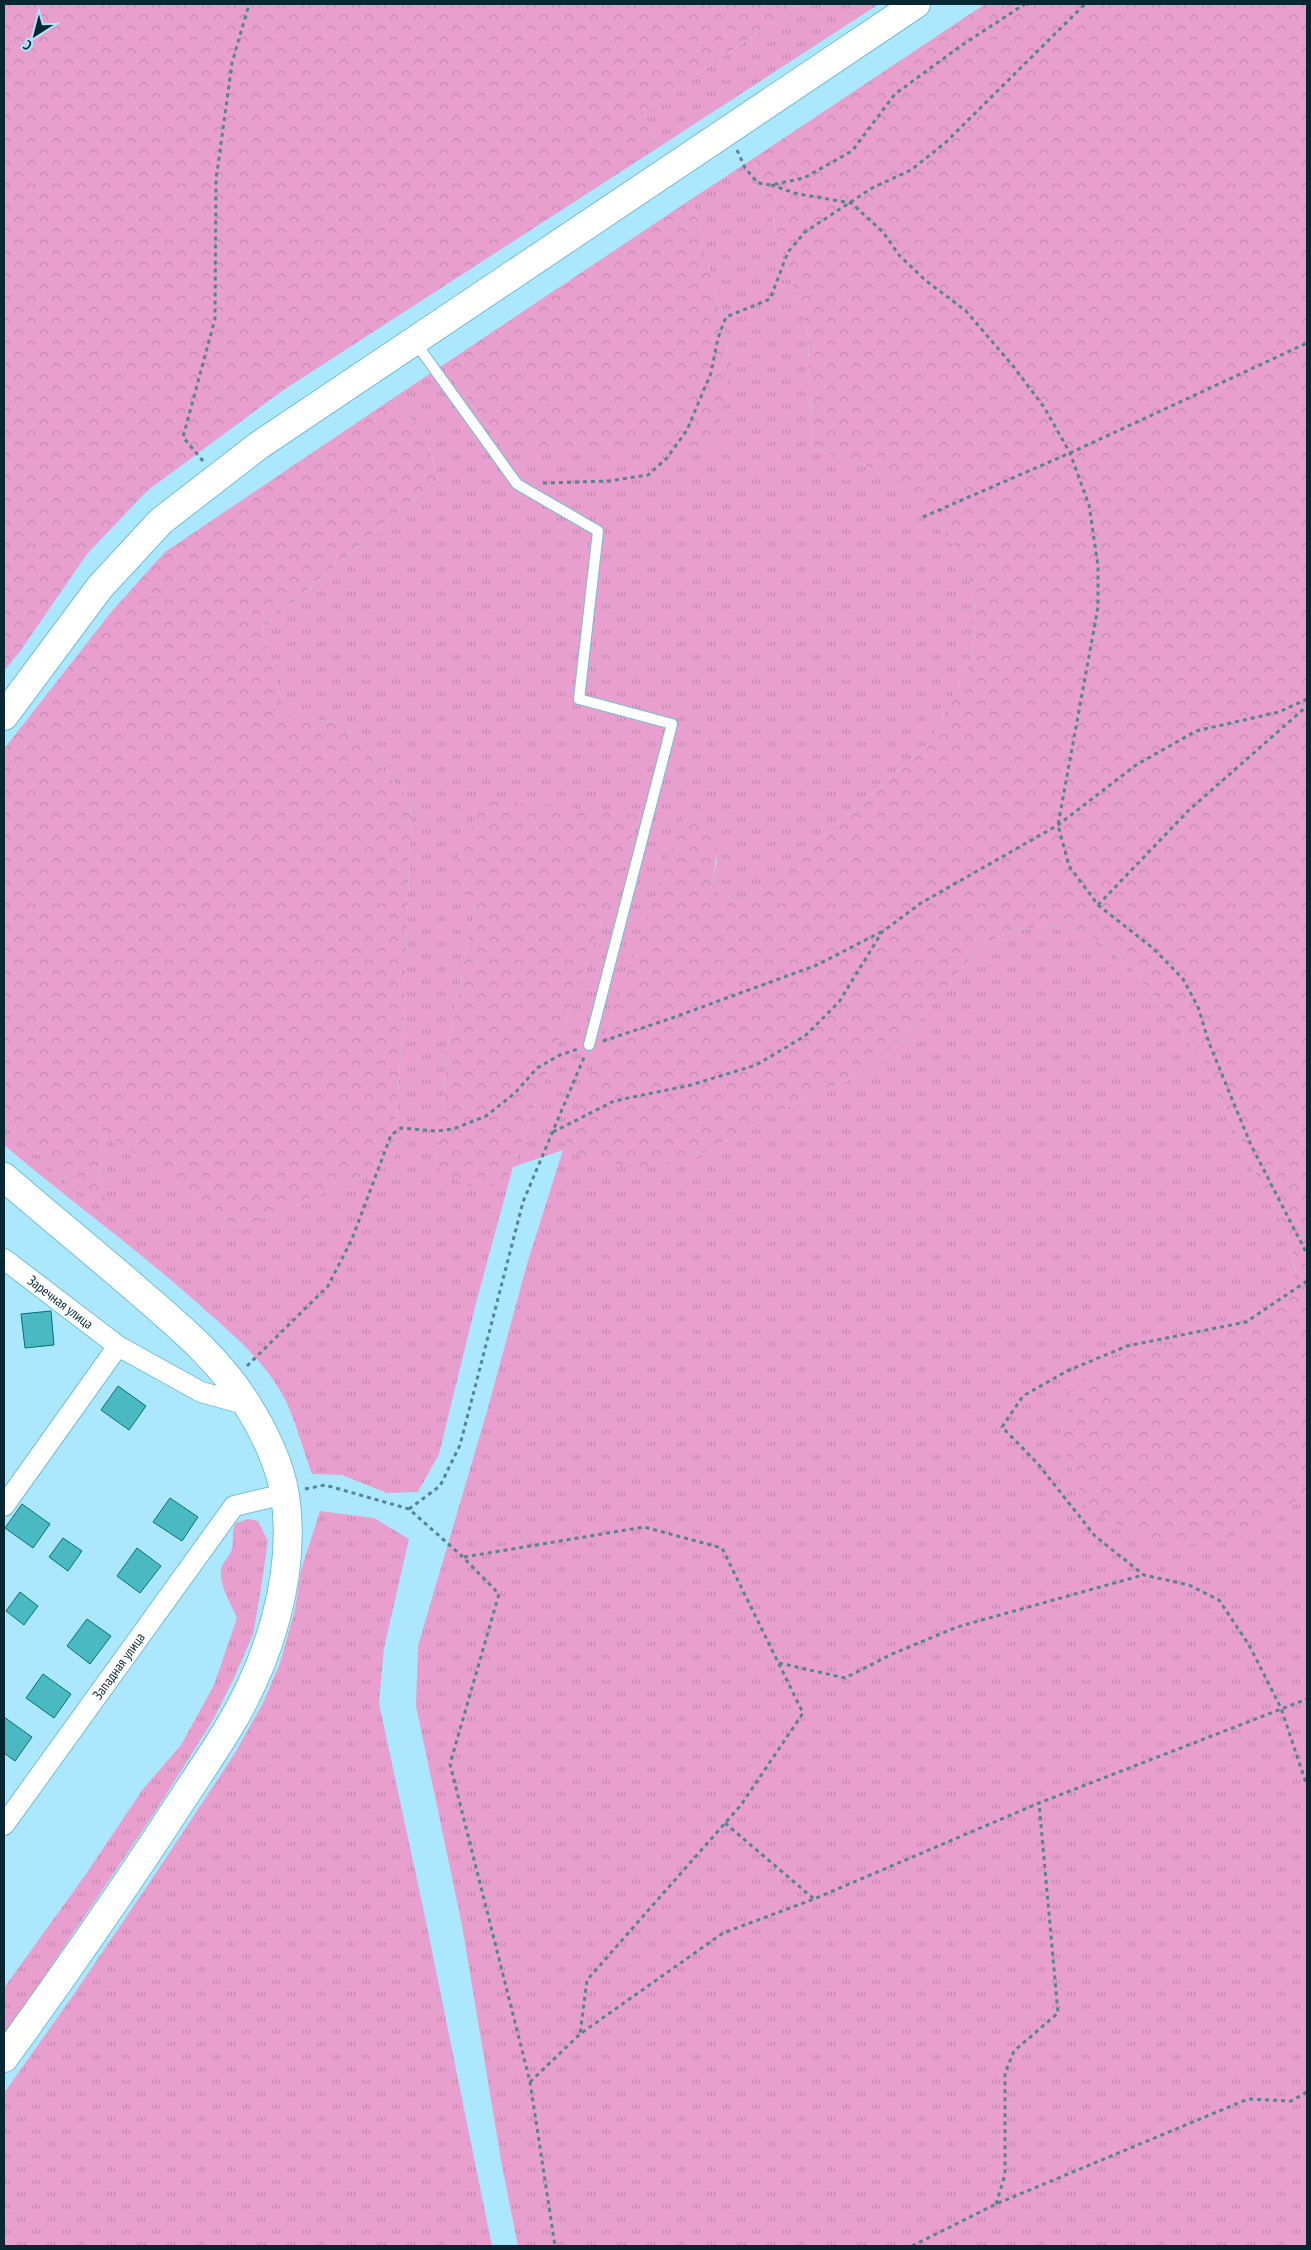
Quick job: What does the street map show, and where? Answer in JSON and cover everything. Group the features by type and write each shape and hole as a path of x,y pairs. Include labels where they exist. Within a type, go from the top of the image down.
{"main road":[{"path":"4,716 100,587 161,521 216,478 258,446 916,4"},
{"path":"4,1178 184,1330 231,1383 248,1405 271,1454 284,1494 287,1526 286,1554 280,1599 268,1646 248,1691 227,1731 101,1922 4,2058"}],"street":[{"name":"Заречная улица","path":"4,1259 118,1346 201,1392 248,1405"},
{"path":"4,1506 118,1346"},
{"name":"Западная улица","path":"4,1825 234,1506 284,1494"}],"lane":[{"path":"414,341 517,484 598,531 579,699 672,724 589,1046"}],"path":[{"path":"216,478 183,437 215,319 216,180 232,63 250,4"},
{"path":"771,185 804,178 852,152 895,94 962,45 1024,4"},
{"path":"517,484 608,481 648,475 666,459 687,430 711,373 718,338 726,317 770,299 788,252 805,232 852,203 872,188 911,170 945,143 1085,4"},
{"path":"728,130 745,168 758,184 771,185 798,194 852,203 883,232 899,255 925,280 966,311 1013,366 1044,407 1070,453 1089,505 1098,566 1098,607 1058,825 1069,866 1098,905 1154,949 1183,979 1198,1008 1208,1043 1251,1145 1307,1254"},
{"path":"923,517 1070,453 1307,344"},
{"path":"231,1383 328,1286 352,1239 390,1135 401,1128 453,1129 486,1116 514,1092 537,1068 560,1055 672,1018 817,965 882,932 921,903 1058,825 1136,765 1196,731 1279,712 1307,699"},
{"path":"1098,905 1189,810 1307,706"},
{"path":"553,1132 614,1101 691,1085 756,1066 805,1036 838,1002 882,932"},
{"path":"409,1509 440,1486 460,1445 523,1202 589,1046"},
{"path":"1307,1281 1246,1322 1127,1346 1067,1371 1024,1396 1002,1427 1038,1464 1095,1536 1144,1575 1189,1585 1218,1600 1249,1645 1281,1708 1307,1786"},
{"path":"284,1494 324,1485 409,1509 463,1557 499,1594 450,1764 530,2082 555,2246"},
{"path":"463,1557 644,1527 722,1548 803,1713 741,1805 587,1980 580,2034"},
{"path":"778,1663 846,1678 892,1654 957,1628 1144,1575"},
{"path":"530,2082 580,2034 723,1933 814,1899 1039,1802 1307,1699"},
{"path":"996,2204 1005,2175 1005,2073 1014,2051 1058,2013 1039,1802"},
{"path":"725,1823 814,1899"},
{"path":"912,2246 996,2204 1248,2099 1291,2101 1307,2092"}],"green space":[{"path":"4,4 801,4 644,110 656,149 282,391 147,491 87,554 21,650 4,671"},
{"path":"801,4 879,4 656,149 644,110"},
{"path":"985,4 1307,4 1307,1489 1301,1498 1232,1538 1200,1546 1156,1542 1088,1511 1062,1444 1071,1392 1103,1362 1230,1324 1272,1305 1296,1272 1287,1231 1264,1191 1202,1059 1132,968 1094,938 1059,926 1015,929 981,946 904,1039 866,1074 819,1091 694,1158 638,1168 600,1162 563,1150 683,818 698,821 706,825 712,832 715,841 716,861 711,889 737,902 776,882 794,857 848,815 930,743 972,659 976,623 973,588 961,558 931,511 875,469 812,448 808,335 754,158"},
{"path":"754,158 808,335 812,448 875,469 931,511 961,558 973,588 976,623 972,659 930,743 848,815 794,857 776,882 737,902 711,889 717,861 712,833 694,1158 819,1091 866,1074 904,1039 981,946 1015,929 1059,926 1094,938 1132,968 1202,1059 1264,1191 1287,1231 1296,1273 1272,1305 1230,1324 1103,1362 1301,1498 1307,1489 1307,2246 518,2246 502,2166 462,1925 416,1706 418,1646 488,1408 527,1264 563,1150 513,1167 476,1303 439,1454 418,1492 387,1493 342,1475 312,1474 285,1399 269,1373 249,1350 155,1267 4,1145 4,1125 39,1154 64,1180 108,1212 98,1174 103,1130 241,1228 393,1163 405,991 411,802 343,724 285,714 262,628 438,479 425,433 392,399 443,365 504,449 732,365 693,198","holes":["640,815 513,1167 435,1166 440,1137 448,1045 475,906"]},
{"path":"693,198 732,365 713,453 602,453 504,449 443,365"},
{"path":"392,399 425,433 438,479 262,628 285,714 343,724 411,802 405,991 393,1163 241,1228 103,1131 98,1174 109,1213 64,1180 39,1154 4,1125 4,749 112,611 165,552"},
{"path":"484,800 640,815 513,1167 500,1182 483,1188 466,1185 450,1177 435,1166 440,1137 448,1045 475,906 451,877 463,844"},
{"path":"320,1511 374,1518 409,1539 384,1648 379,1703 428,1931 492,2246 4,2246 4,2093 164,1861 235,1753 263,1703 280,1663 295,1610 301,1570"},
{"path":"248,1519 258,1521 268,1541 253,1634 234,1678 213,1720 155,1812 4,2036 4,1988 86,1874 143,1789 181,1745 214,1685 237,1618 222,1582 221,1570 232,1549 234,1526 236,1523"}],"building":[{"path":"51,1311 54,1345 25,1348 21,1314"},
{"path":"118,1386 146,1406 129,1430 101,1410"},
{"path":"170,1498 198,1517 182,1541 153,1522"},
{"path":"22,1504 50,1524 33,1548 5,1528"},
{"path":"63,1538 82,1551 68,1571 49,1557"},
{"path":"137,1548 161,1566 140,1593 117,1576"},
{"path":"20,1592 38,1606 24,1625 6,1611"},
{"path":"87,1619 111,1636 90,1664 67,1646"},
{"path":"43,1674 71,1694 54,1718 26,1698"},
{"path":"4,1717 32,1737 15,1761 4,1753"}]}
